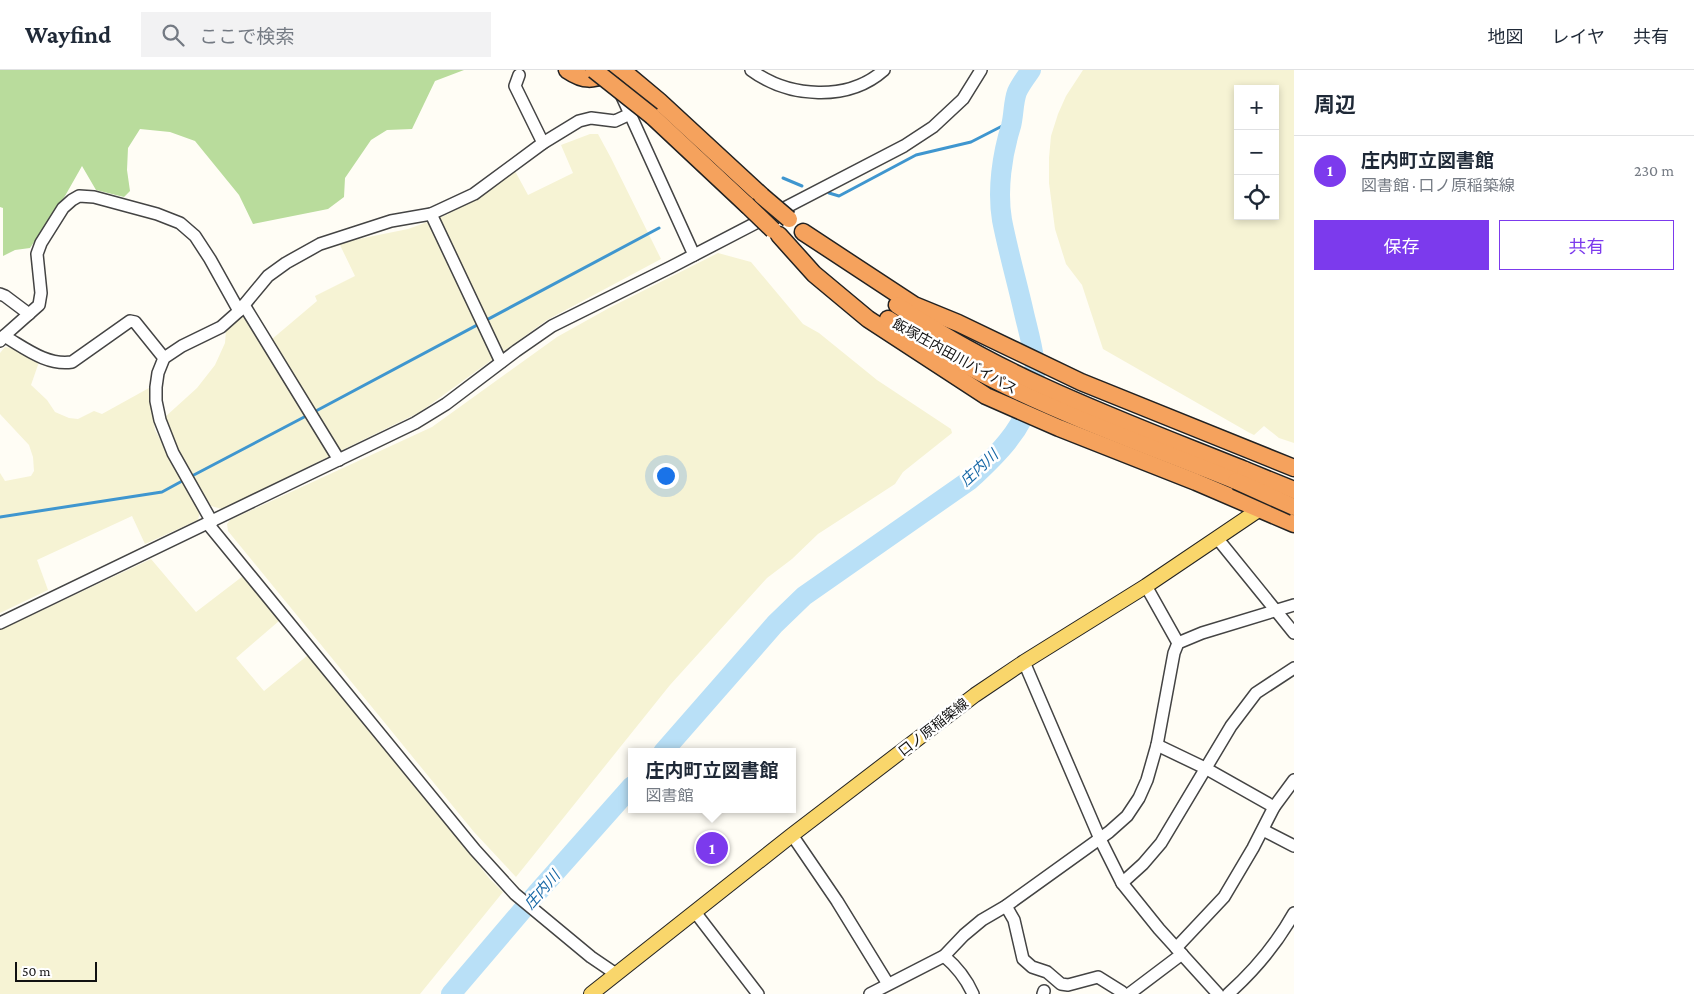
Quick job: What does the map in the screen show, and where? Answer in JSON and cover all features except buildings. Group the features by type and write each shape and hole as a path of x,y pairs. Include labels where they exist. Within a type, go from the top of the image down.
{"highway":[{"path":"567,70 577,77 587,80 614,71"},
{"name":"飯塚庄内田川バイパス","path":"594,70 652,116 776,232 881,316 930,345 1070,406 1241,476 1294,489"},
{"name":"飯塚庄内田川バイパス","path":"614,71 660,101 762,196 862,281 995,372"},
{"path":"776,232 814,274 868,319 986,396 1059,428 1196,482 1294,524"},
{"path":"803,232 914,305 958,323 1081,382 1294,468"},
{"name":"飯塚庄内田川バイパス","path":"1241,476 1294,508"}],"main road":[{"name":"口ノ原稲築線","path":"591,994 792,835 975,695 1146,586 1259,509 1294,489"}],"street":[{"path":"751,70 777,84 802,91 822,93 840,91 860,85 873,80 884,70"},
{"path":"0,623 210,523 422,418 446,404 552,326 904,146 933,127 963,99 981,70"},
{"path":"614,71 630,114 694,255"},
{"path":"519,75 515,86 543,143"},
{"path":"616,974 591,957 515,894 476,850 210,523 173,452 160,420 156,401 156,387 158,373 164,358 182,346 220,327 242,308 268,276 286,263 320,244 391,221 430,214 474,194 543,143 579,121 591,118 615,121 630,114"},
{"path":"164,358 135,322 130,320 72,362 49,361 2,339 39,305 41,299 37,254 41,243 63,208 79,196 94,197 157,214 180,223 195,236 339,460"},
{"path":"430,214 501,362"},
{"path":"0,294 29,314"},
{"path":"1217,538 1294,633"},
{"path":"1146,586 1178,643"},
{"path":"870,994 944,956 982,920 1006,906 1100,839 1127,816 1139,798 1147,780 1157,745 1174,653 1178,643 1294,605"},
{"path":"1024,662 1100,839 1122,883 1139,906 1218,994"},
{"path":"1122,883 1143,864 1161,843 1231,726 1256,693 1294,668"},
{"path":"1157,745 1205,768 1274,807"},
{"path":"1006,906 1014,920 1024,959 1032,967 1047,972 1062,984 1068,985 1098,977 1125,993 1179,951 1224,898 1274,807 1294,780"},
{"path":"1263,830 1294,846"},
{"path":"792,835 837,901 888,984"},
{"path":"695,912 758,994"},
{"path":"1228,994 1250,975 1268,954 1294,913"},
{"path":"944,956 958,968 969,984 973,994"}],"shaded area":[{"path":"1083,70 1294,70 1294,443 1279,438 1264,426 1254,435 1103,349 1082,285 1066,264 1055,229 1049,183 1049,158 1051,136 1066,96"},
{"path":"590,134 598,134 661,259 547,320 420,412 222,509 211,506 170,436 165,417 197,388 215,365 225,343 226,330 246,314 265,345 317,301 315,296 355,276 339,243 408,229 444,216 471,201 515,171 528,195 573,173 561,145"},
{"path":"718,253 751,262 803,324 819,333 877,380 951,429 952,433 903,472 895,484 818,534 792,559 767,578 670,685 516,877 474,832 228,531 227,524 230,520 432,427 557,337 609,308"},
{"path":"5,347 11,348 39,362 31,385 47,400 55,412 69,418 78,419 94,411 102,414 149,388 155,430 200,511 198,520 145,544 132,516 37,560 48,590 0,613 0,473 5,481 31,476 34,471 33,457 29,445 0,414 0,353"},
{"path":"151,559 196,612 243,576 279,621 236,658 264,691 308,655 489,878 503,892 420,994 0,994 0,630"}],"green space":[{"path":"0,70 464,70 435,81 412,129 387,130 371,140 345,178 344,197 328,209 253,224 239,195 195,141 170,132 140,129 128,148 127,170 130,191 124,197 96,190 82,166 65,196 30,248 15,250 3,256 3,208 0,207"}],"waterway":[{"name":"庄内川","path":"666,748 775,624 804,596 970,480 999,452 1022,420 1032,395 1035,364 1002,220 1000,185 1005,149 1017,92 1031,70"},
{"path":"829,193 839,196 916,155 971,142 1012,121"},
{"path":"783,178 802,186"},
{"path":"314,412 659,228"},
{"path":"190,477 308,415"},
{"path":"0,517 162,492 184,480"},
{"name":"庄内川","path":"451,994 628,791"}],"place":[{"name":"庄内町立図書館","path":"712,848"}]}
